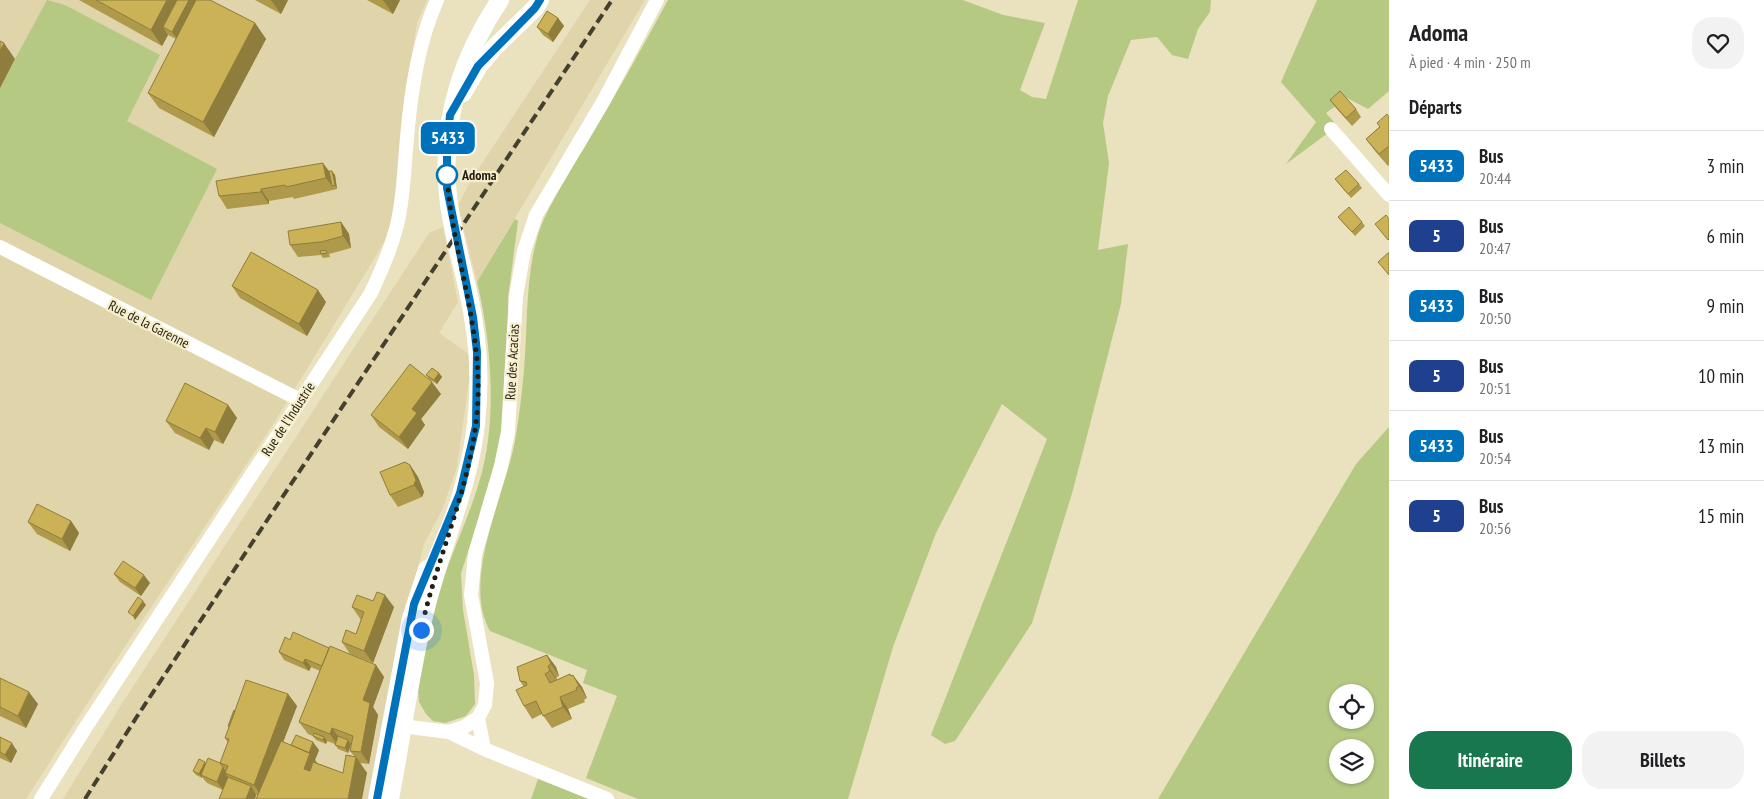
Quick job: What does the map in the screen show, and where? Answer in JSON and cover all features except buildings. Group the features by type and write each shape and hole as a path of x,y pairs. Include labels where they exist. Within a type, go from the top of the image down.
{"main road":[{"path":"390,799 397,725 414,604 460,493 469,461 478,402 477,352 473,317 447,188 447,147 450,115 457,86 473,45 500,0"},
{"path":"450,115 478,66 535,8 540,0"},
{"path":"377,799 397,725"}],"street":[{"name":"Rue de l'Industrie","path":"41,799 371,293 387,257 397,225 419,53 437,0"},
{"name":"Rue des Acacias","path":"478,718 485,705 487,683 471,595 475,554 501,466 508,432 516,296 524,251 536,216 604,100 656,0"},
{"path":"1331,129 1384,180 1389,195"},
{"name":"Rue de la Garenne","path":"0,247 300,400"},
{"path":"449,732 464,727 478,718 484,750"},
{"path":"397,725 449,732 484,750 607,799"}],"shaded area":[{"path":"0,0 427,0 417,23 403,112 396,200 388,236 274,423 96,690 26,799 0,799"},
{"path":"590,0 645,0 477,282 458,206 471,180"},
{"path":"443,227 458,302 439,333 469,354 469,381 457,467 443,508 424,544 399,639 370,799 63,799 123,702 429,233"}],"green space":[{"path":"47,0 65,5 160,55 127,121 217,169 151,300 0,223 0,87"},
{"path":"668,0 963,0 1003,15 1045,23 1020,90 1032,97 1046,99 1078,0 1211,0 1210,12 1198,29 1188,59 1172,55 1157,37 1131,40 1108,96 1103,123 1109,163 1098,250 1128,244 1121,304 1073,490 1032,623 955,741 945,744 931,735 1047,439 1002,404 936,533 893,647 848,799 638,799 586,778 617,696 583,683 587,670 490,631 482,610 480,587 488,537 510,463 518,423 524,370 529,285 538,235 559,189"},
{"path":"1317,0 1389,0 1389,91 1368,109 1347,98 1326,113 1334,122 1328,133 1286,164 1316,122 1281,82"},
{"path":"515,219 518,221 508,298 509,325 506,404 495,470 461,573 463,610 474,675 475,704 466,716 445,723 433,721 426,714 419,702 418,688 436,599 475,495 485,459 490,416 490,370 482,303 477,282"},
{"path":"1389,427 1389,799 1158,799 1356,464"},
{"path":"538,779 589,799 531,799"}],"railway":[{"path":"85,799 136,718 612,0"}],"bus line":[{"name":"5433","path":"377,799 410,618 420,584 460,493 476,426 478,394 477,352 473,317 449,206 447,188 447,147 450,115 478,66 535,8 540,0"}],"place":[{"name":"Adoma","path":"447,175"}],"route":[{"path":"421,630 469,461 476,426 478,394 477,352 473,317 449,206 447,175"}]}
